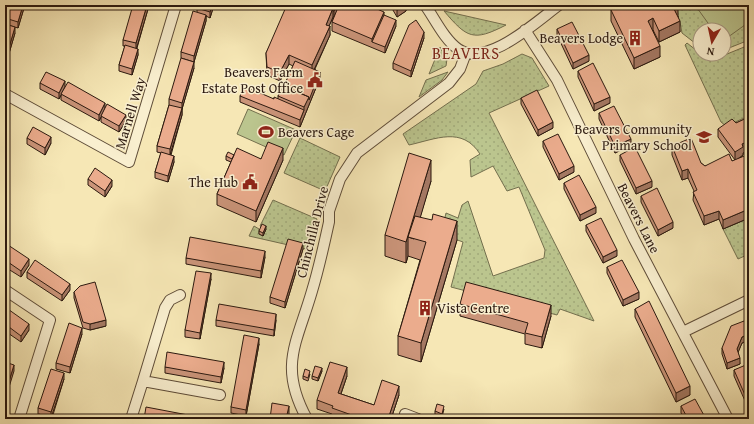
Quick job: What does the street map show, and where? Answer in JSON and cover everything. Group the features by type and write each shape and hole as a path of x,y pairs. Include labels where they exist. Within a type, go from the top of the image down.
{"street":[{"name":"Marnell Way","path":"5,94 129,162 176,5"},
{"path":"426,5 451,42 466,53 484,54 490,52 525,30 559,5"},
{"name":"Beavers Lane","path":"525,30 557,80 634,239 684,332 728,419"},
{"name":"Chinchilla Drive","path":"307,419 298,402 292,379 292,355 312,291 330,222 329,211 340,179 357,153 449,83 460,69 466,53"},
{"path":"5,290 50,320 19,419"},
{"path":"131,419 165,308 170,300 180,295"},
{"path":"684,332 749,300"},
{"path":"143,381 220,395"},
{"path":"405,414 418,419"}],"green space":[{"path":"672,5 749,5 749,40 732,47 732,22 692,22 692,41 682,33 680,22"},
{"path":"695,5 749,5 749,22 732,34 732,22 707,22"},
{"path":"444,11 506,25 486,34 471,34 465,32 459,27"},
{"path":"687,43 692,47 692,60 685,45"},
{"path":"749,45 749,116 726,126 721,122 693,62 732,62 732,52"},
{"path":"440,47 447,59 446,66 429,74"},
{"path":"522,54 532,58 549,86 489,113 594,321 560,309 557,315 451,287 463,242 441,234 446,213 458,218 462,205 468,201 493,276 544,258 545,250 519,187 507,191 493,166 471,177 470,160 480,154 473,145 457,137 448,137 409,145 403,134 476,84 483,71 503,64"},
{"path":"448,72 442,80 419,97 426,80"},
{"name":"Beavers Cage","path":"248,109 296,130 284,155 237,134"},
{"path":"300,138 340,157 325,191 284,173"},
{"path":"273,200 317,219 309,246 306,249 249,236 254,226 259,229 259,234 263,236 266,229 260,226"},
{"path":"749,218 749,254 738,259 723,229"}],"building":[{"path":"9,5 23,5 18,22 5,18"},
{"path":"133,5 147,5 136,43 123,40"},
{"path":"198,5 212,5 210,12 197,8"},
{"path":"291,5 326,5 333,8 326,25 330,26 312,65 289,55 280,72 267,67 266,53 286,7 289,9"},
{"path":"326,5 337,5 333,11 333,8"},
{"path":"339,5 368,5 384,12 372,39 332,22"},
{"path":"394,5 406,5 397,10"},
{"name":"Beavers Lodge","path":"622,5 676,5 678,8 674,9 680,21 659,31 653,18 648,21 660,46 634,58 611,10"},
{"path":"193,11 206,15 194,56 181,52"},
{"path":"384,15 396,20 385,47 372,42"},
{"path":"416,20 424,32 411,71 393,63 409,25"},
{"path":"572,22 589,55 573,63 557,29"},
{"path":"5,24 15,27 5,61"},
{"path":"125,45 138,49 132,69 119,65"},
{"path":"181,58 194,62 182,103 169,99"},
{"path":"295,61 320,72 309,100 309,97 284,86"},
{"path":"593,63 610,97 594,104 578,71"},
{"path":"46,72 65,81 59,93 40,83"},
{"path":"68,82 105,103 99,115 61,94"},
{"path":"244,86 304,110 300,120 240,96"},
{"path":"283,86 309,97 304,107 278,96"},
{"path":"537,90 553,122 538,130 521,98"},
{"path":"107,104 126,115 119,126 101,116"},
{"path":"169,105 182,108 170,149 157,146"},
{"path":"614,106 631,139 615,146 599,113"},
{"path":"749,117 749,141 742,144 743,147 735,152 718,129 732,119 736,123"},
{"path":"33,127 51,137 45,148 27,138"},
{"path":"558,134 574,166 559,174 543,141"},
{"path":"691,138 701,163 705,166 729,154 732,161 749,154 749,209 723,220 719,211 704,216 693,192 697,190 688,169 682,171 672,146"},
{"name":"The Hub","path":"268,142 283,148 256,211 217,194 237,148 261,159"},
{"path":"635,147 652,181 636,188 620,155"},
{"path":"161,152 174,156 168,176 155,172"},
{"path":"228,152 234,155 232,159 226,156"},
{"path":"409,153 431,160 406,242 385,235"},
{"path":"95,168 112,180 105,191 88,179"},
{"path":"579,175 596,207 580,215 564,183"},
{"path":"657,188 673,222 658,230 641,196"},
{"name":"Vista Centre","path":"433,214 457,221 421,343 398,336 426,242 408,237 415,216 432,220"},
{"path":"601,218 617,250 603,257 586,225"},
{"path":"262,224 266,226 263,233 259,231"},
{"path":"190,237 265,251 261,271 186,258"},
{"path":"288,239 303,243 285,302 270,297"},
{"path":"5,243 29,259 21,271 5,260"},
{"path":"35,260 70,284 62,295 27,272"},
{"path":"622,260 639,292 623,300 607,267"},
{"path":"196,271 211,273 200,333 185,330"},
{"path":"95,282 106,320 90,324 83,322 74,292 80,286"},
{"path":"466,282 551,305 542,337 525,333 528,323 460,304"},
{"path":"649,301 690,386 676,393 635,309"},
{"path":"219,304 276,314 274,330 216,320"},
{"path":"5,307 29,324 21,336 5,324"},
{"path":"744,321 749,334 742,337 737,349 740,358 727,363 722,348 731,326"},
{"path":"69,323 82,328 70,367 56,363"},
{"path":"244,335 259,338 246,410 231,407"},
{"path":"167,352 224,362 221,377 165,367"},
{"path":"5,362 14,365 5,394"},
{"path":"330,362 347,367 338,393 374,405 382,380 399,386 388,419 363,419 332,408 333,406 317,400"},
{"path":"748,364 749,366 749,404 734,370"},
{"path":"315,366 322,368 318,378 312,376"},
{"path":"51,369 64,373 51,412 38,408"},
{"path":"305,369 310,371 308,378 303,376"},
{"path":"695,399 706,419 688,419 681,406"},
{"path":"272,403 289,406 286,419 270,419"},
{"path":"437,404 444,406 442,414 435,411"},
{"path":"146,407 188,415 188,419 144,419"},
{"path":"39,414 52,418 52,419 37,419"},
{"path":"194,415 214,419 193,419"}],"place":[{"name":"Beavers Lodge","path":"635,38"},
{"name":"Beavers Farm Estate Post Office","path":"315,80"},
{"name":"Beavers Cage","path":"266,132"},
{"name":"Beavers Community Primary School","path":"704,137"},
{"name":"The Hub","path":"250,182"},
{"name":"Vista Centre","path":"425,308"}],"district":[{"name":"BEAVERS","path":"466,53"}]}
